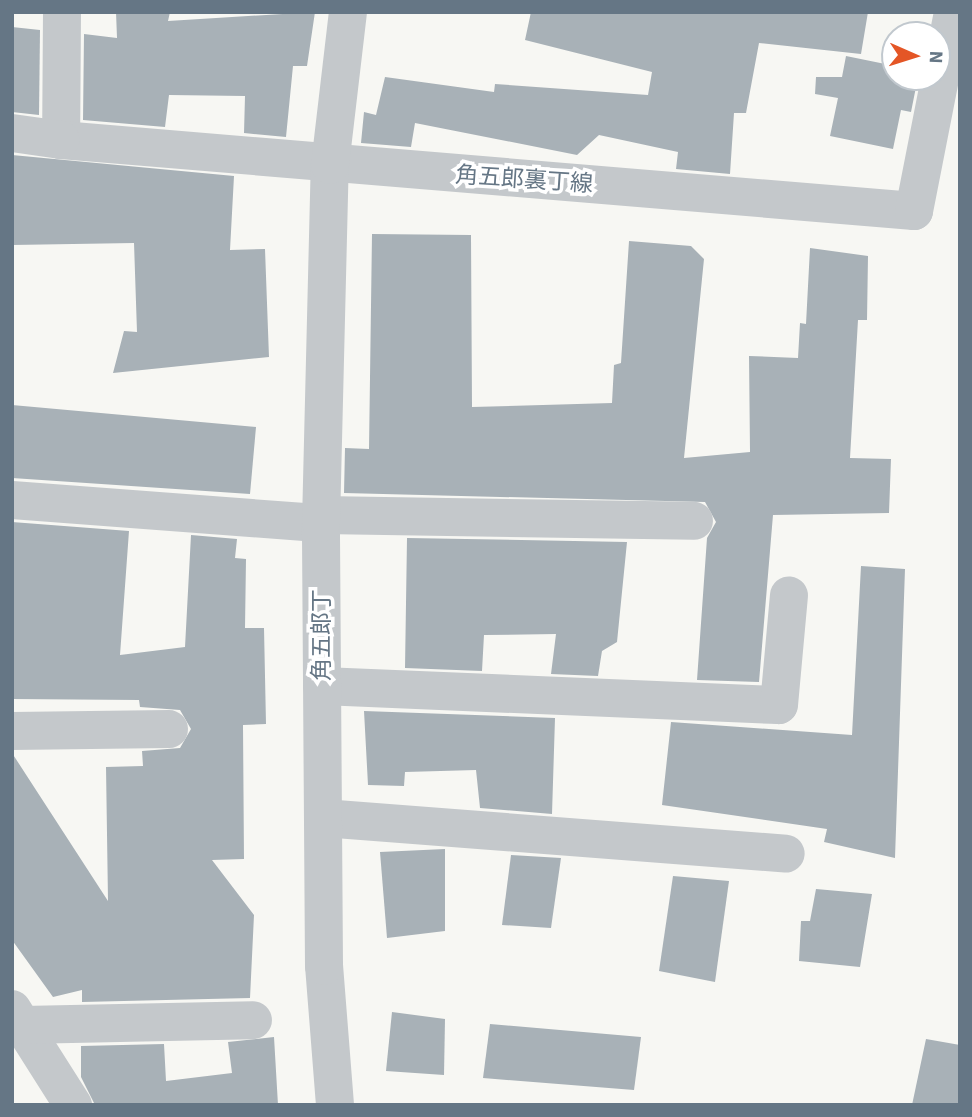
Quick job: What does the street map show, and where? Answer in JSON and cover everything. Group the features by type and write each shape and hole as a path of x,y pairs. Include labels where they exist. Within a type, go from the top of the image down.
{"street":[{"path":"61,140 62,12"},
{"name":"角五郎丁","path":"335,1105 326,1020 321,519 330,165 348,12"},
{"name":"角五郎裏丁線","path":"12,133 330,165 914,211 953,12"},
{"path":"12,500 321,519 694,521"},
{"path":"322,686 779,705 789,595"},
{"path":"12,731 169,729"},
{"path":"323,818 786,854"},
{"path":"18,1017 253,1020"},
{"path":"18,1017 73,1105"}],"building":[{"path":"116,12 170,12 168,21 315,12 307,66 293,66 286,137 244,133 245,96 169,95 165,127 83,120 84,34 117,38"},
{"path":"531,12 868,12 861,54 759,43 746,113 734,113 730,174 676,169 678,152 599,135 577,155 415,123 411,147 361,143 364,112 376,115 385,77 494,92 495,84 648,95 652,72 525,40"},
{"path":"12,27 40,30 39,115 12,112"},
{"path":"846,56 881,63 881,91 915,91 911,112 901,110 893,149 830,136 838,98 815,94 816,77 842,77"},
{"path":"12,155 234,176 230,250 265,249 269,357 113,373 124,331 137,332 134,243 12,245"},
{"path":"372,234 471,235 472,407 612,403 614,365 621,363 629,241 691,246 704,259 684,458 750,452 749,356 798,358 800,323 806,324 810,248 868,256 867,320 858,320 850,458 891,459 889,513 773,515 759,682 697,680 707,538 716,522 705,502 344,493 345,448 369,449"},
{"path":"12,405 256,427 250,494 12,478"},
{"path":"12,522 129,531 120,655 185,647 191,535 237,539 235,558 246,559 245,628 264,628 266,724 243,725 244,859 212,860 254,915 250,998 82,1002 82,990 53,997 12,940 12,753 108,901 106,767 143,766 142,751 180,748 191,729 180,710 140,707 139,700 12,699"},
{"path":"407,538 627,542 617,642 602,651 598,676 551,674 556,634 484,635 482,671 405,668"},
{"path":"861,566 905,569 895,858 824,842 827,829 662,805 671,722 852,735"},
{"path":"364,711 555,718 552,814 480,808 476,770 405,772 404,786 368,785"},
{"path":"445,849 445,931 387,938 380,852"},
{"path":"511,855 561,858 551,928 502,925"},
{"path":"673,876 729,881 715,982 659,971"},
{"path":"816,889 872,894 860,967 799,961 801,921 810,921"},
{"path":"392,1012 445,1019 444,1075 386,1071"},
{"path":"490,1024 641,1037 634,1090 483,1078"},
{"path":"274,1037 278,1105 95,1105 81,1077 81,1046 164,1044 166,1081 232,1073 228,1042"},
{"path":"926,1039 960,1045 960,1105 912,1105"}]}
